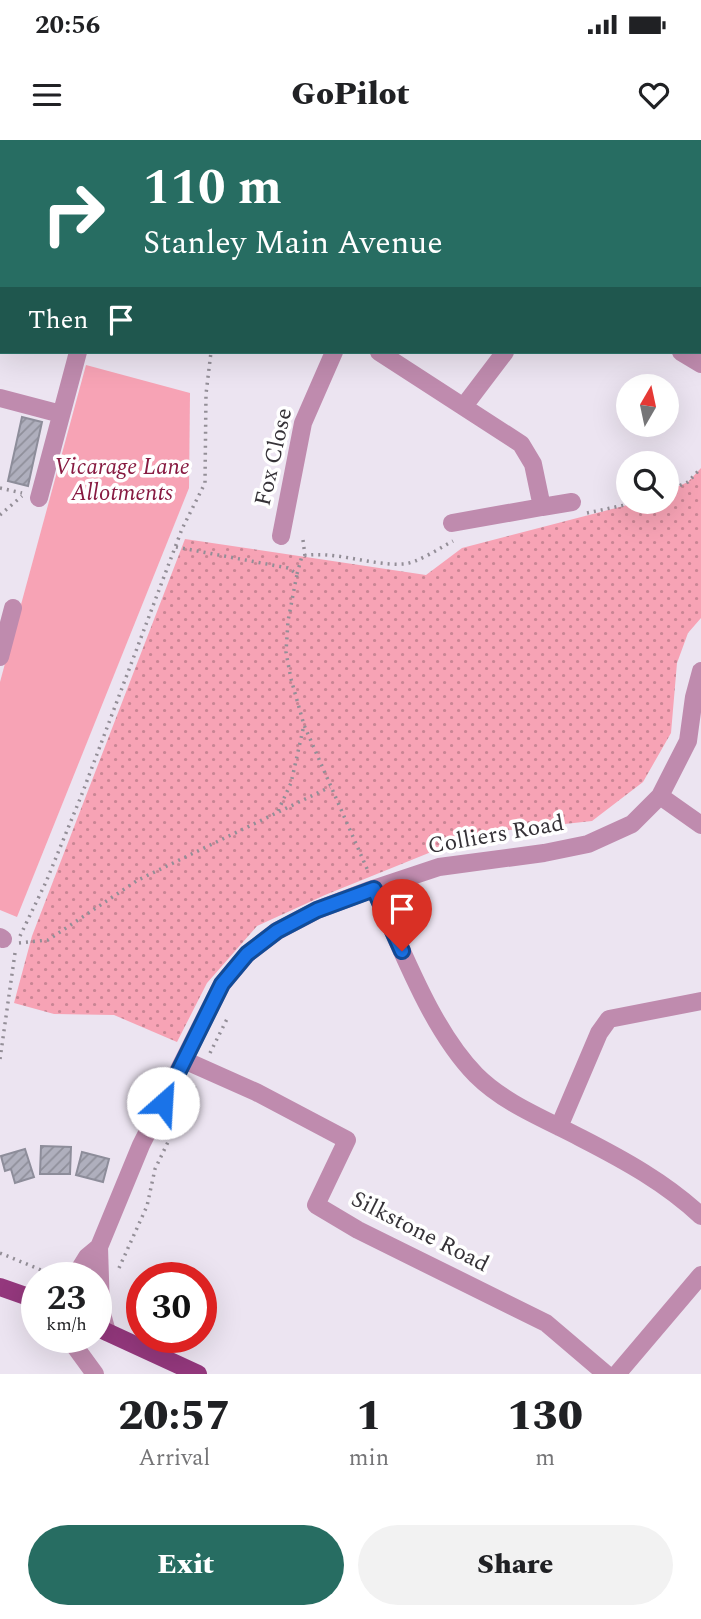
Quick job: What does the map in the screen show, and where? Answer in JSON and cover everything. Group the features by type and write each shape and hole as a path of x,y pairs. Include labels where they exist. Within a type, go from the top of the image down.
{"main road":[{"path":"0,1287 21,1294"},
{"path":"112,1335 198,1374"}],"street":[{"path":"32,496 61,414 77,354"},
{"name":"Fox Close","path":"281,536 303,423 333,354"},
{"path":"382,354 521,444 533,464 542,507"},
{"path":"464,406 503,354"},
{"path":"684,354 701,365"},
{"path":"0,398 61,414"},
{"path":"452,523 572,502"},
{"path":"0,657 13,608"},
{"name":"Colliers Road","path":"99,1262 99,1247 141,1145 222,984 247,954 277,931 317,910 439,866 544,853 589,844 632,824 660,796 688,741 694,697 701,671"},
{"path":"660,796 701,825"},
{"path":"374,889 450,1045 477,1076 513,1104 632,1165 680,1196 701,1216"},
{"path":"559,1127 599,1033 609,1019 701,1001"},
{"name":"Silkstone Road","path":"184,1060 256,1092 347,1140 316,1205 358,1230 546,1323 606,1374"},
{"name":"Colliers Road","path":"81,1262 99,1247"},
{"path":"617,1374 701,1275"},
{"path":"80,1353 95,1374"}],"path":[{"path":"0,1059 7,940 46,882 176,547 205,482 206,394 211,354"},
{"path":"679,486 688,482 701,468"},
{"path":"0,515 32,496"},
{"path":"303,540 305,556"},
{"path":"176,547 288,568 297,574 288,621 286,652 291,678 304,725 368,871 377,868"},
{"path":"277,812 291,783 304,725"},
{"path":"7,940 48,940 138,880 330,787"},
{"path":"112,1280 147,1206 155,1169 203,1068"},
{"path":"0,1253 22,1262"}],"green space":[{"name":"Vicarage Lane Allotments","path":"86,365 190,393 189,488 17,917 0,910 0,682"},
{"path":"701,468 701,618 688,633 677,663 671,733 643,782 592,821 501,831 446,846 257,926 207,983 177,1042 114,1015 54,1014 14,1003 32,936 185,539 426,575 462,548 616,508 616,514 679,514 679,486 688,482"}],"building":[{"path":"22,417 42,422 28,486 8,481"},
{"path":"41,1146 71,1147 70,1174 40,1174"},
{"path":"25,1149 34,1177 15,1183 11,1169 5,1171 1,1156"},
{"path":"82,1152 109,1159 103,1182 76,1175"}],"route":[{"path":"163,1103 222,984 247,954 277,931 317,910 374,889 402,951"}]}
